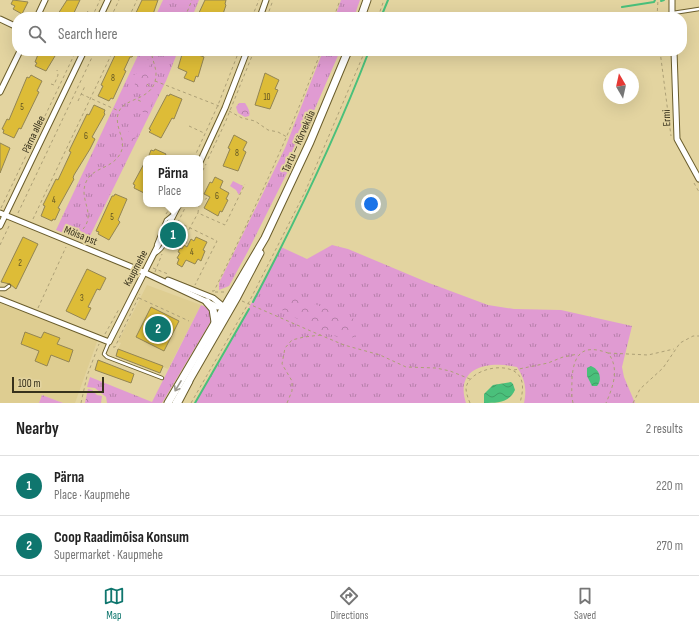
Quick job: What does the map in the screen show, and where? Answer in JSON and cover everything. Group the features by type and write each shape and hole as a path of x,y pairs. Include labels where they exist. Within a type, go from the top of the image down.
{"main road":[{"path":"363,12 367,0"},
{"name":"Tartu — Kõrveküla","path":"176,403 265,238 310,142 346,56"},
{"path":"207,302 213,309 215,322"},
{"name":"Tartu — Kõrveküla","path":"168,403 215,322 227,309"}],"street":[{"path":"39,12 45,0"},
{"path":"102,12 108,0"},
{"path":"262,12 266,0"},
{"path":"672,0 672,12"},
{"path":"0,19 12,25"},
{"path":"0,92 18,56"},
{"name":"Pärna allee","path":"0,226 2,212 81,56"},
{"path":"203,156 225,108 245,56"},
{"name":"Ermi","path":"674,56 677,139 699,179"},
{"name":"Kaupmehe","path":"109,342 178,207"},
{"name":"Mõisa pst","path":"2,212 145,273 213,298 227,309"},
{"name":"Mõisa pst","path":"154,276 207,302 227,309"},
{"path":"0,299 109,342"}],"lane":[{"path":"686,12 699,9"},
{"path":"154,254 159,235 166,220 175,212"},
{"path":"0,289 5,289 9,286"},
{"path":"109,342 104,354 107,357 162,378"},
{"path":"180,403 190,388 194,372"}],"path":[{"path":"94,12 100,0"},
{"path":"113,12 119,0"},
{"path":"131,12 137,0"},
{"path":"187,12 192,0"},
{"path":"254,12 259,0"},
{"path":"269,12 273,0"},
{"path":"336,12 340,0"},
{"path":"380,12 384,0"},
{"path":"657,12 658,0"},
{"path":"2,212 74,56"},
{"path":"0,245 93,56"},
{"path":"32,222 111,56"},
{"path":"36,313 68,241 84,228 88,220 84,189 86,181 93,172 110,166 123,151 124,144 117,122 120,111 125,104 143,96 151,89 156,71 152,56"},
{"path":"195,155 237,56"},
{"path":"210,290 214,292 281,152 319,56"},
{"path":"192,403 248,304 305,192 363,56"},
{"path":"50,84 54,85 58,75 57,70"},
{"path":"147,84 151,89"},
{"path":"78,101 85,86"},
{"path":"81,94 120,111"},
{"path":"137,99 142,102"},
{"path":"189,126 205,133"},
{"path":"198,213 225,225 245,184"},
{"path":"203,201 207,198"},
{"path":"87,204 91,206"},
{"path":"165,217 170,207"},
{"path":"187,246 186,235 198,213 199,207"},
{"path":"184,225 217,241 195,285 200,287"},
{"path":"174,229 186,235"},
{"path":"148,266 168,274"},
{"path":"132,295 190,321"},
{"path":"248,304 344,345 380,355 406,367 436,368 450,371 470,379"},
{"path":"287,403 292,391 292,381 282,364 285,348 292,340 322,335"},
{"path":"632,403 640,389 663,368 675,349 685,339 699,336"},
{"path":"470,403 466,387 470,379 480,372 495,368 514,370 578,354 585,350 601,350 608,353 648,355 675,349"},
{"path":"606,403 610,395 614,374 613,359 608,353"},
{"path":"573,403 571,394 573,373 578,354"},
{"path":"514,370 518,373 522,383 520,403"}],"shaded area":[{"path":"147,285 201,305 168,369 118,349 121,343 118,342"},
{"path":"0,303 98,339 75,403 63,403 42,395 39,403 0,403"}],"green space":[{"path":"163,0 199,0 194,12 157,12"},
{"path":"341,0 360,0 356,12 337,12"},
{"path":"138,56 176,56 166,81 87,242 56,230"},
{"path":"321,56 338,56 287,173 248,251 229,286 219,290 219,283 285,148"},
{"path":"148,59 151,62 146,74 149,78 146,86 139,86 137,92 133,91 135,84 133,76 138,72 141,72"},
{"path":"145,98 153,102 147,114 139,110"},
{"path":"239,103 245,103 248,107 249,116 245,117 238,113 236,107"},
{"path":"130,127 139,130 133,144 125,140"},
{"path":"233,181 243,186 239,195 236,190 230,186"},
{"path":"332,245 348,249 429,283 488,305 514,309 561,310 632,326 622,367 624,377 635,403 524,403 525,384 517,367 496,365 477,369 470,374 465,381 464,391 466,403 195,403 225,353 281,247 307,259"},
{"path":"290,295 341,314 343,319 348,316 354,319 361,334 346,340 315,329 282,310"},
{"path":"201,305 210,309 212,316 211,321 162,403 107,403 106,397 95,388 87,387 90,377 152,402"},
{"path":"88,389 92,390 97,395 102,396 101,403 85,403"},
{"path":"42,395 63,403 39,403"}],"water":[{"path":"591,366 596,369 600,377 597,386 592,386 587,376 587,368"},
{"path":"511,382 515,390 509,398 498,402 484,403 484,394 493,385"}],"building":[{"path":"13,0 28,2 23,12 18,12 13,9 15,6 11,4"},
{"path":"67,0 80,0 74,12 59,12"},
{"path":"142,0 158,0 154,12 136,12"},
{"path":"205,0 226,0 224,12 199,12"},
{"path":"37,56 55,56 46,71 35,66 37,63 35,62"},
{"path":"115,56 133,56 130,57 124,70 126,71 113,99 111,98 109,101 98,96 103,86 101,85"},
{"path":"182,56 204,57 198,77 196,76 194,82 184,78 187,72 178,68"},
{"path":"265,73 279,80 275,89 278,90 270,109 255,105"},
{"path":"31,75 42,81 37,91 39,92 21,129 19,128 14,138 3,133 4,130 2,129 7,119 9,120 27,77 29,78"},
{"path":"170,94 182,99 174,119 172,118 161,138 149,132 151,130 149,129 167,95 169,96"},
{"path":"94,105 105,110 105,114 92,137 95,139 90,149 74,175 74,179 58,208 60,209 55,220 53,219 52,221 41,216 45,206 43,205 56,179 58,180 71,152 69,151 87,114 89,115"},
{"path":"234,135 247,142 243,150 246,152 238,171 223,166 230,149 228,148"},
{"path":"0,143 10,148 0,173"},
{"path":"155,149 166,154 149,155 151,150 154,151"},
{"path":"143,166 143,192 134,188 135,185 133,184"},
{"path":"215,177 223,181 220,188 229,193 226,199 228,200 222,212 220,211 218,216 204,208 210,197 204,194 210,182 212,183"},
{"path":"115,194 127,199 118,220 120,222 109,240 98,234 99,232 96,231 112,196"},
{"path":"23,237 38,244 16,289 10,284 1,282"},
{"path":"196,237 207,242 203,250 205,251 201,261 198,259 195,264 186,260 182,267 177,264 179,259 177,258 180,253 178,252 184,245 187,247 191,239 194,241"},
{"path":"87,269 106,278 100,290 97,289 88,307 91,308 85,320 66,311"},
{"path":"151,307 179,321 164,351 136,337"},
{"path":"25,332 41,338 44,332 60,338 57,344 73,350 69,362 51,355 47,366 35,361 39,351 21,344"},
{"path":"118,349 163,366 160,373 116,356"},
{"path":"98,360 134,374 131,383 95,370"}],"waterway":[{"path":"383,12 388,0"},
{"path":"622,7 654,2 655,0"},
{"path":"253,302 315,178 367,56"},
{"path":"195,403 249,309"}],"place":[{"name":"Pärna","path":"173,235"},
{"name":"Coop Raadimõisa Konsum","path":"158,329"}]}
